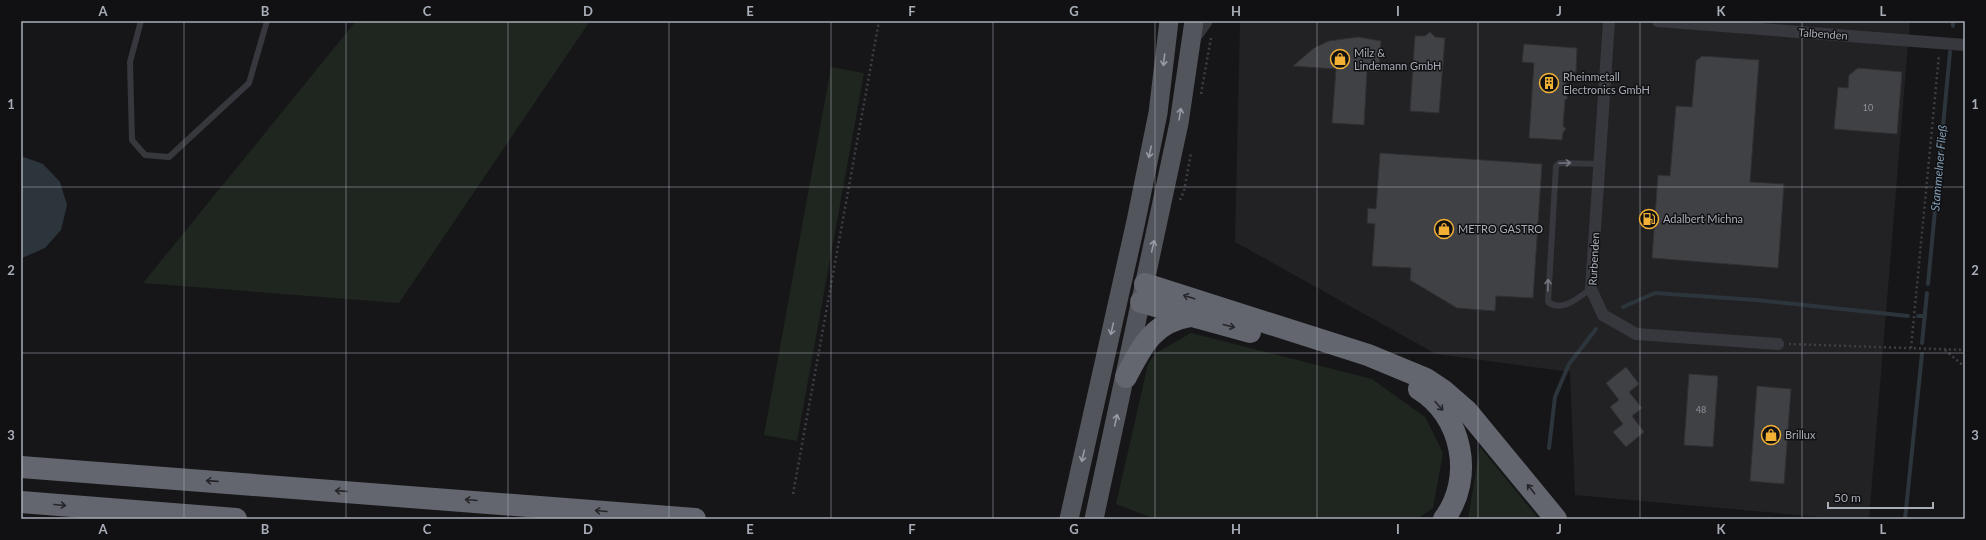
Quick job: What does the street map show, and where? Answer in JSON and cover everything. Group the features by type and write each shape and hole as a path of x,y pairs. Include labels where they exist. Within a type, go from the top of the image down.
{"highway":[{"path":"1143,293 1191,316 1368,365 1404,380 1429,396 1444,411 1449,420 1458,441 1460,452 1461,474 1459,486 1455,500 1444,519"},
{"path":"1143,293 1354,350 1405,369 1435,384 1467,411 1556,519"},
{"path":"1126,377 1142,345 1152,333 1171,321 1191,316"},
{"path":"21,467 695,519"},
{"path":"21,502 236,519"}],"main road":[{"path":"1069,519 1158,113 1169,21"},
{"path":"1094,519 1126,377 1179,123 1194,21"},
{"path":"1120,291 1143,293"}],"street":[{"path":"1192,42 1207,21"},
{"name":"Rurbenden","path":"1609,21 1592,289 1603,315 1636,334 1778,344"},
{"name":"Talbenden","path":"1658,21 1965,45"}],"lane":[{"path":"141,21 130,62 132,140 145,155 169,157 249,83 267,21"},
{"path":"1592,289 1563,307 1553,306 1548,302 1556,166 1559,163 1600,164"}],"path":[{"path":"793,494 879,21"},
{"path":"1911,348 1940,43"},
{"path":"1778,344 1965,350"},
{"path":"1945,350 1965,367"}],"shaded area":[{"path":"356,21 590,21 399,303 143,283"},
{"path":"1240,21 1910,21 1869,519 1843,519 1575,495 1570,372 1436,354 1235,242"},
{"path":"831,67 864,73 797,441 764,435"},
{"path":"21,156 43,164 60,182 67,205 61,230 45,248 22,258"},
{"path":"1191,333 1372,379 1425,417 1443,453 1433,508 1417,519 1155,519 1116,504 1148,364 1156,353"},
{"path":"1480,447 1539,519 1468,519"}],"building":[{"path":"1430,32 1435,37 1445,38 1439,113 1410,111 1415,36 1425,36"},
{"path":"1358,37 1381,41 1379,72 1367,71 1364,125 1332,123 1336,69 1293,66 1314,48 1329,41"},
{"name":"Rheinmetall Electronics GmbH","path":"1524,44 1577,48 1576,72 1567,72 1565,94 1568,98 1565,100 1563,126 1566,129 1563,132 1562,140 1529,138 1534,63 1522,62"},
{"path":"1702,56 1759,60 1750,182 1784,184 1778,268 1652,258 1658,175 1670,176 1676,106 1692,107 1696,61"},
{"path":"1858,68 1902,72 1897,134 1834,129 1838,87 1848,88 1849,75"},
{"name":"METRO GASTRO","path":"1380,153 1542,164 1533,298 1496,296 1495,311 1457,308 1410,280 1411,268 1372,266 1375,224 1367,223 1368,208 1376,209"},
{"path":"1626,367 1639,384 1629,392 1642,408 1632,416 1644,432 1626,447 1613,432 1623,424 1610,407 1619,400 1606,383"},
{"path":"1689,374 1718,376 1713,447 1684,445"},
{"name":"Brillux","path":"1757,386 1791,389 1784,484 1750,481"}],"waterway":[{"name":"Stammelner Fließ","path":"1953,21 1953,26"},
{"name":"Stammelner Fließ","path":"1928,284 1950,52"},
{"path":"1623,307 1655,293 1756,300 1908,316"},
{"name":"Stammelner Fließ","path":"1922,343 1927,293"},
{"name":"Stammelner Fließ","path":"1918,316 1925,316"},
{"path":"1549,448 1555,397 1569,364 1596,329"},
{"name":"Stammelner Fließ","path":"1905,519 1922,354"}],"place":[{"name":"Milz & Lindemann GmbH","path":"1340,59"},
{"name":"Rheinmetall Electronics GmbH","path":"1549,83"},
{"name":"Adalbert Michna","path":"1649,219"},
{"name":"METRO GASTRO","path":"1444,229"},
{"name":"Brillux","path":"1771,435"}]}
